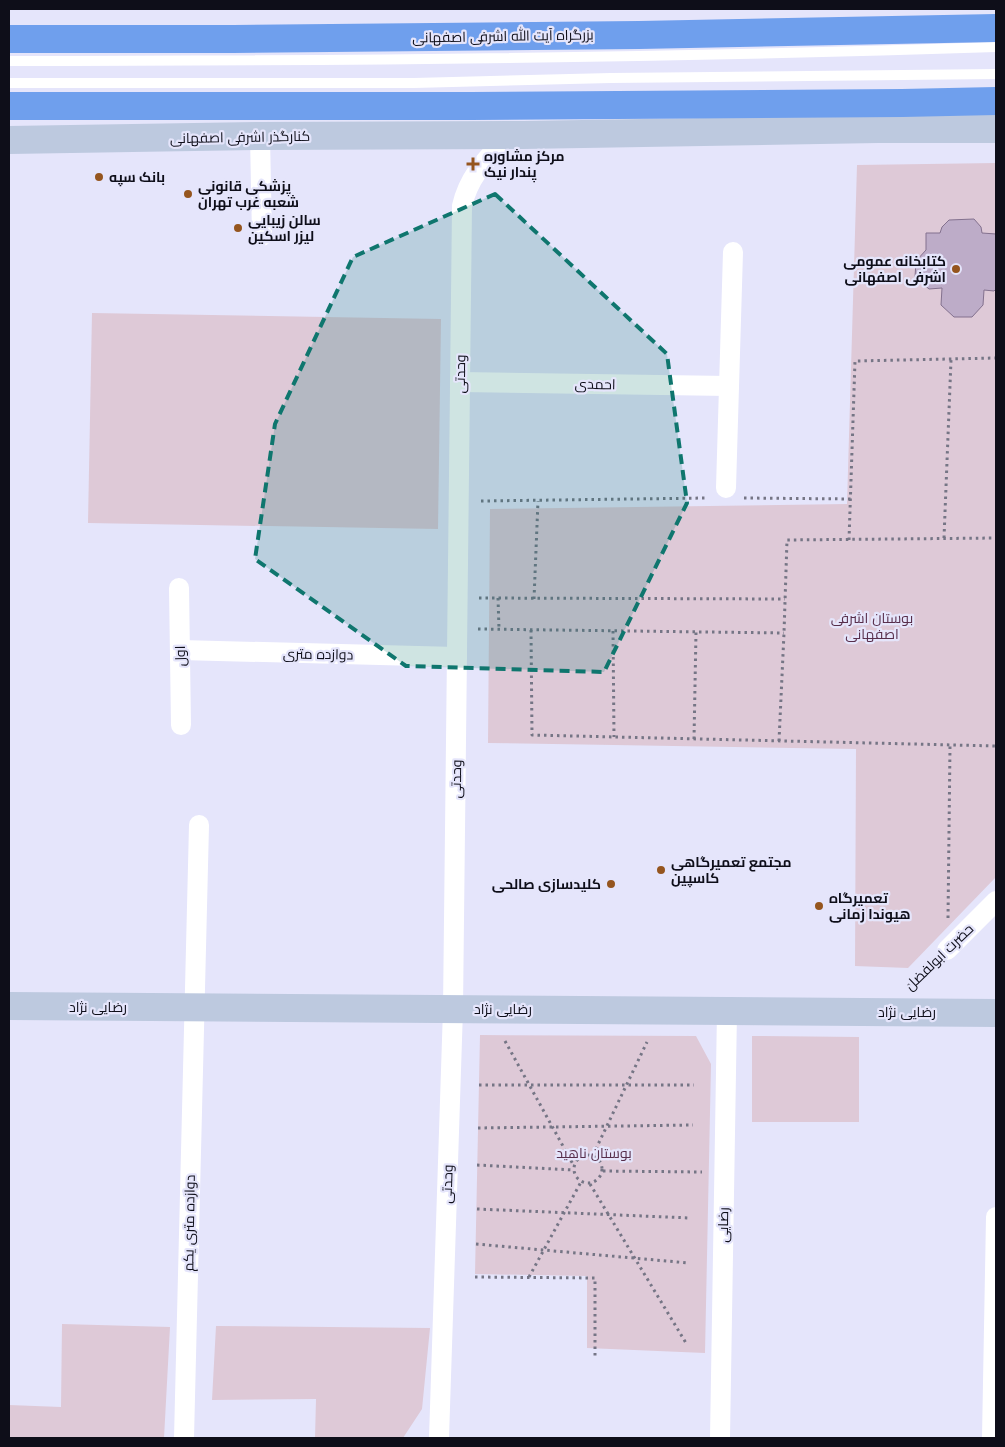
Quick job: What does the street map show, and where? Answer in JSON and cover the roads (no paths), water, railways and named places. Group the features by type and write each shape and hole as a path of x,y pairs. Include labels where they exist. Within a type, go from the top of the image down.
{"highway":[{"name":"بزرگراه آیت الله اشرفی اصفهانی","path":"9,39 243,39 610,35 996,28"},
{"path":"9,106 471,106 996,101"}],"main road":[{"path":"878,129 902,103 935,130"},
{"path":"471,106 471,136"},
{"name":"کنارگذر اشرفی اصفهانی","path":"9,140 996,129"},
{"name":"رضایی نژاد","path":"9,1006 996,1013"}],"street":[{"name":"وحدتی","path":"439,1438 453,1009 462,206 465,192 479,168 509,135"},
{"path":"260,136 262,236"},
{"path":"731,493 729,386 733,252"},
{"name":"احمدی","path":"460,382 729,386"},
{"name":"اول","path":"179,588 180,725"},
{"name":"دوازده متری","path":"180,650 457,657"},
{"name":"دوازده متری یکم","path":"184,1438 199,824"},
{"name":"حضرت ابولفضل","path":"947,950 996,901"},
{"name":"رضایی","path":"720,1438 726,1011"},
{"path":"992,1438 996,1217"}],"lane":[{"path":"9,61 511,59 832,53 996,47"},
{"path":"9,83 414,83 611,78 996,74"}],"place":[{"name":"مرکز مشاوره پندار نیک","path":"473,164"},
{"name":"بانک سپه","path":"99,177"},
{"name":"پزشکی قانونی شعبه غرب تهران","path":"188,194"},
{"name":"سالن زیبایی لیزر اسکین","path":"238,228"},
{"name":"کتابخانه عمومی اشرفی اصفهانی","path":"956,269"},
{"name":"مجتمع تعمیرگاهی کاسپین","path":"661,870"},
{"name":"کلیدسازى صالحى","path":"611,884"},
{"name":"تعمیرگاه هیوندا زمانی","path":"819,906"}],"park label":[{"name":"بوستان اشرفی اصفهانی","path":"872,626"},
{"name":"بوستان ناهید","path":"594,1153"}]}
